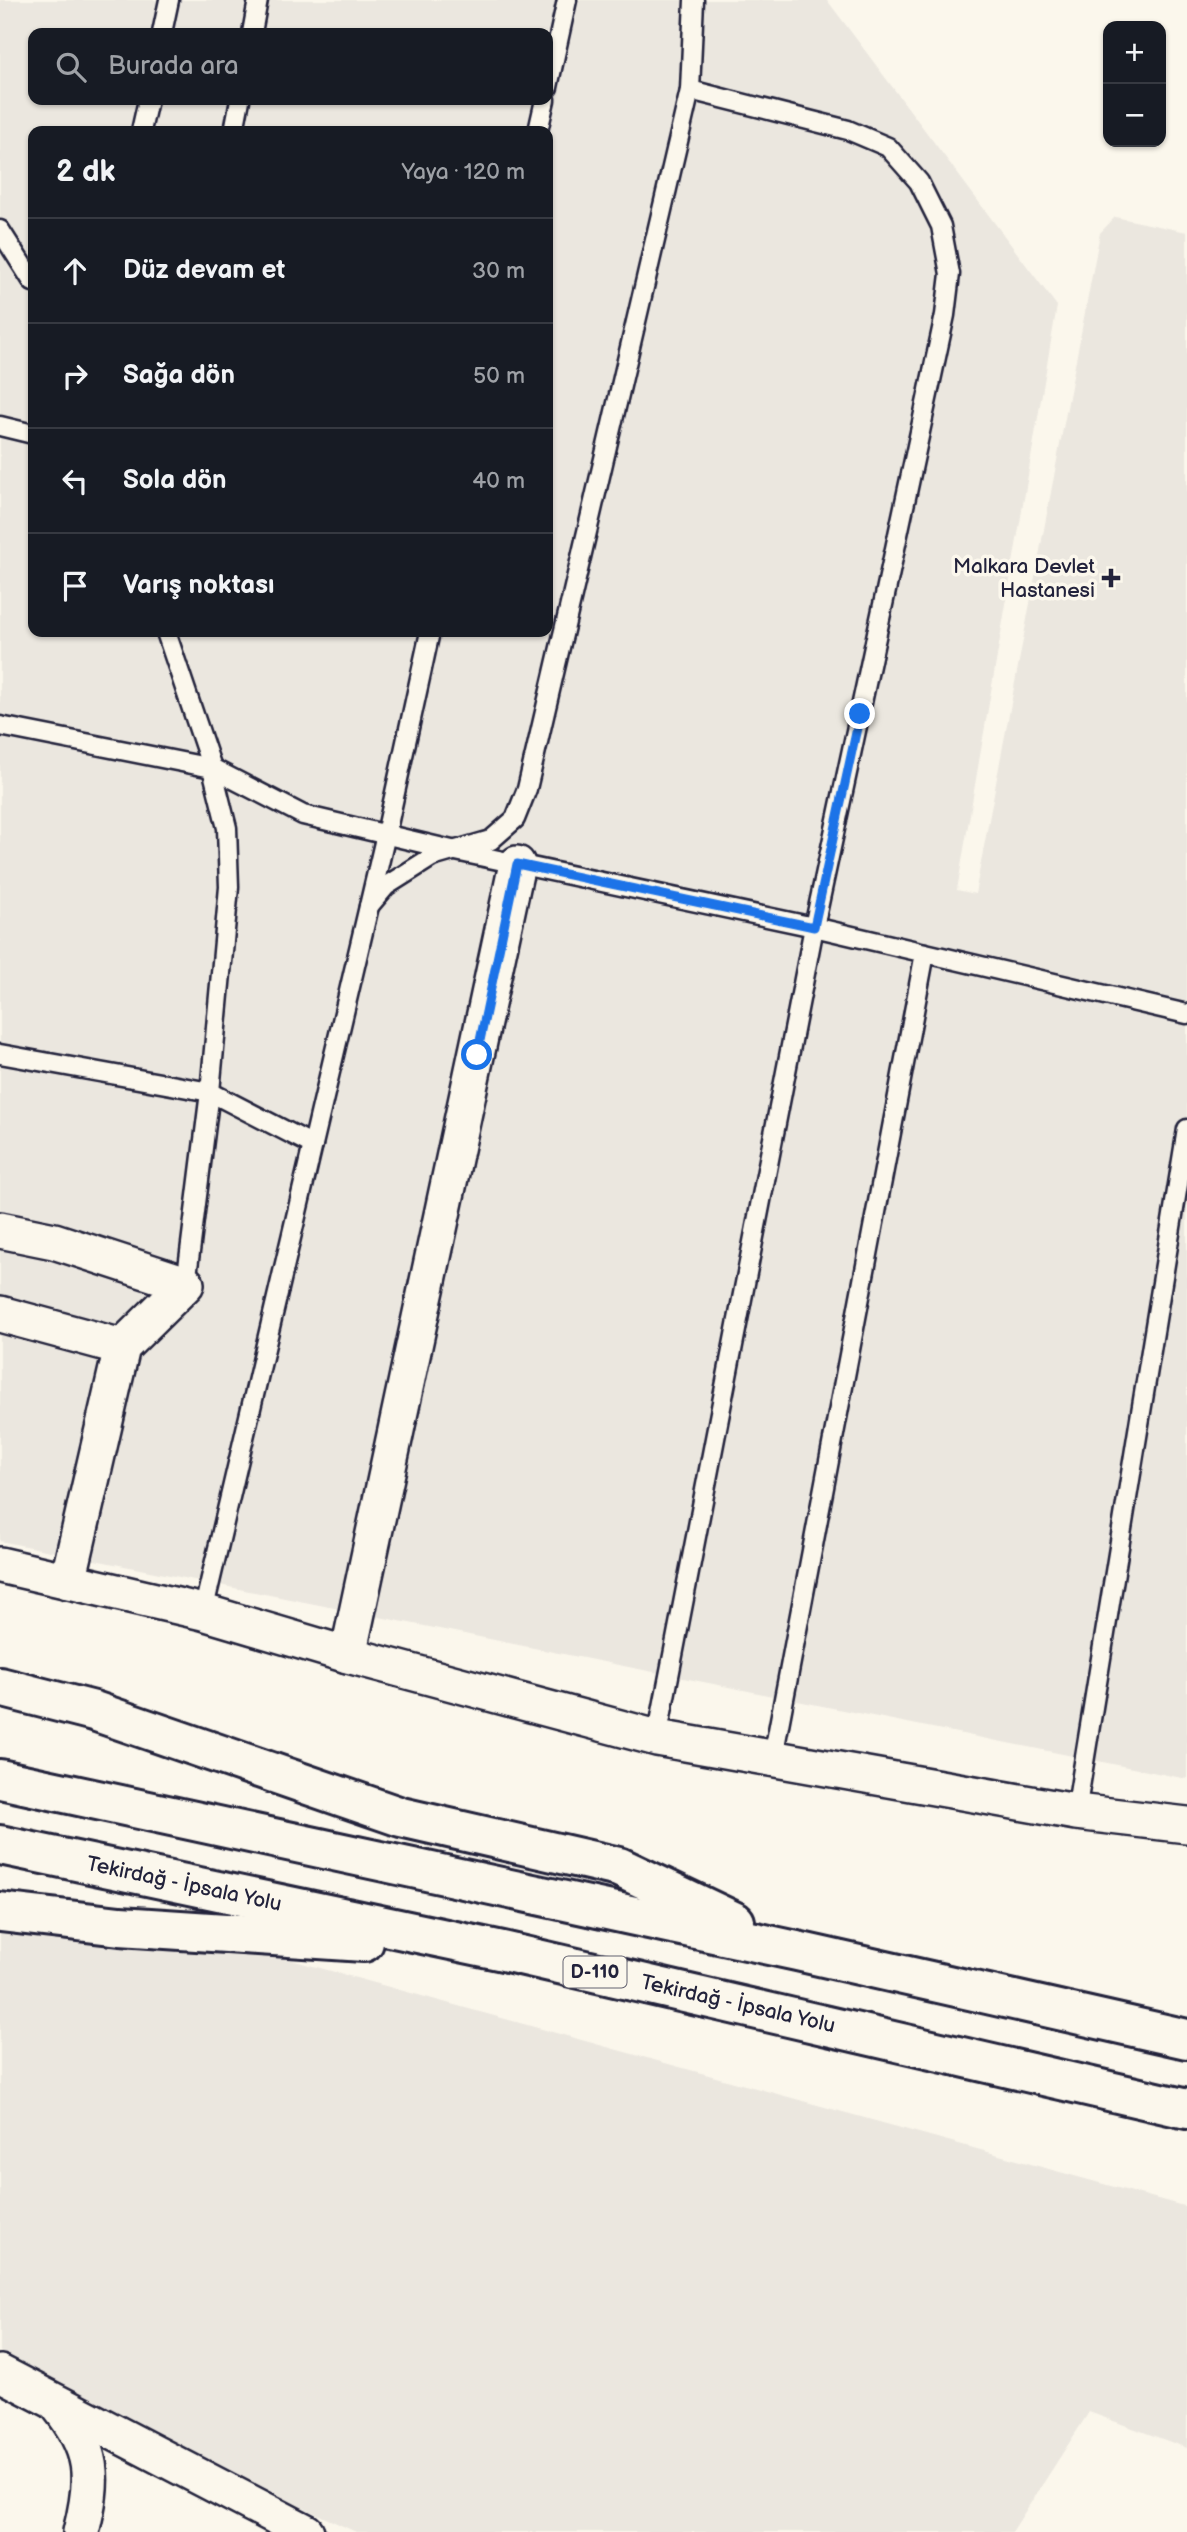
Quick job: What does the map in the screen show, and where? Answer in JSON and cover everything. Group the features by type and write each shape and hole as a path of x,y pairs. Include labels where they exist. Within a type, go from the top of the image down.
{"highway":[{"path":"0,1687 94,1711 401,1817 619,1867 797,1951"},
{"path":"0,1779 797,1951 1187,2039"},
{"name":"Tekirdağ - İpsala Yolu","path":"0,1845 503,1951 1187,2109"},
{"path":"0,1912 120,1926 503,1951"}],"street":[{"path":"348,1655 517,864"},
{"path":"0,1230 54,1241 186,1284 122,1347 68,1581"},
{"path":"0,1314 122,1347"},
{"path":"0,1565 203,1612 348,1655 657,1738 1076,1812 1187,1825"},
{"path":"0,2374 306,2532"},
{"path":"57,2404 77,2429 88,2455 90,2483 81,2532"}],"lane":[{"path":"163,28 169,0"},
{"path":"253,28 258,0"},
{"path":"553,63 566,0"},
{"path":"369,906 386,886 432,857 491,840 515,819 527,789 690,90 694,0"},
{"path":"657,1738 814,927 945,315 950,274 941,226 919,181 888,147 848,130 690,90"},
{"path":"142,126 147,105"},
{"path":"235,126 239,105"},
{"path":"539,126 544,105"},
{"path":"0,230 28,274"},
{"path":"0,426 28,433"},
{"path":"168,637 212,768 227,828 229,887 210,1092 186,1284"},
{"path":"203,1612 386,834 429,637"},
{"path":"0,726 212,768 303,816 814,927 1187,1014"},
{"path":"773,1757 925,953"},
{"path":"0,1054 210,1092 313,1145"},
{"path":"1076,1812 1187,1129"}],"shaded area":[{"path":"0,0 827,0 1057,306 957,890 975,894 1100,233 1115,217 1187,232 1187,1779 0,1541"},
{"path":"0,1923 273,1955 1187,2207 1187,2448 1089,2412 1012,2532 356,2532 231,2474 0,2352"}],"place":[{"name":"Malkara Devlet Hastanesi","path":"1111,578"}],"route":[{"path":"477,1055 517,864 814,927 860,714"}]}
